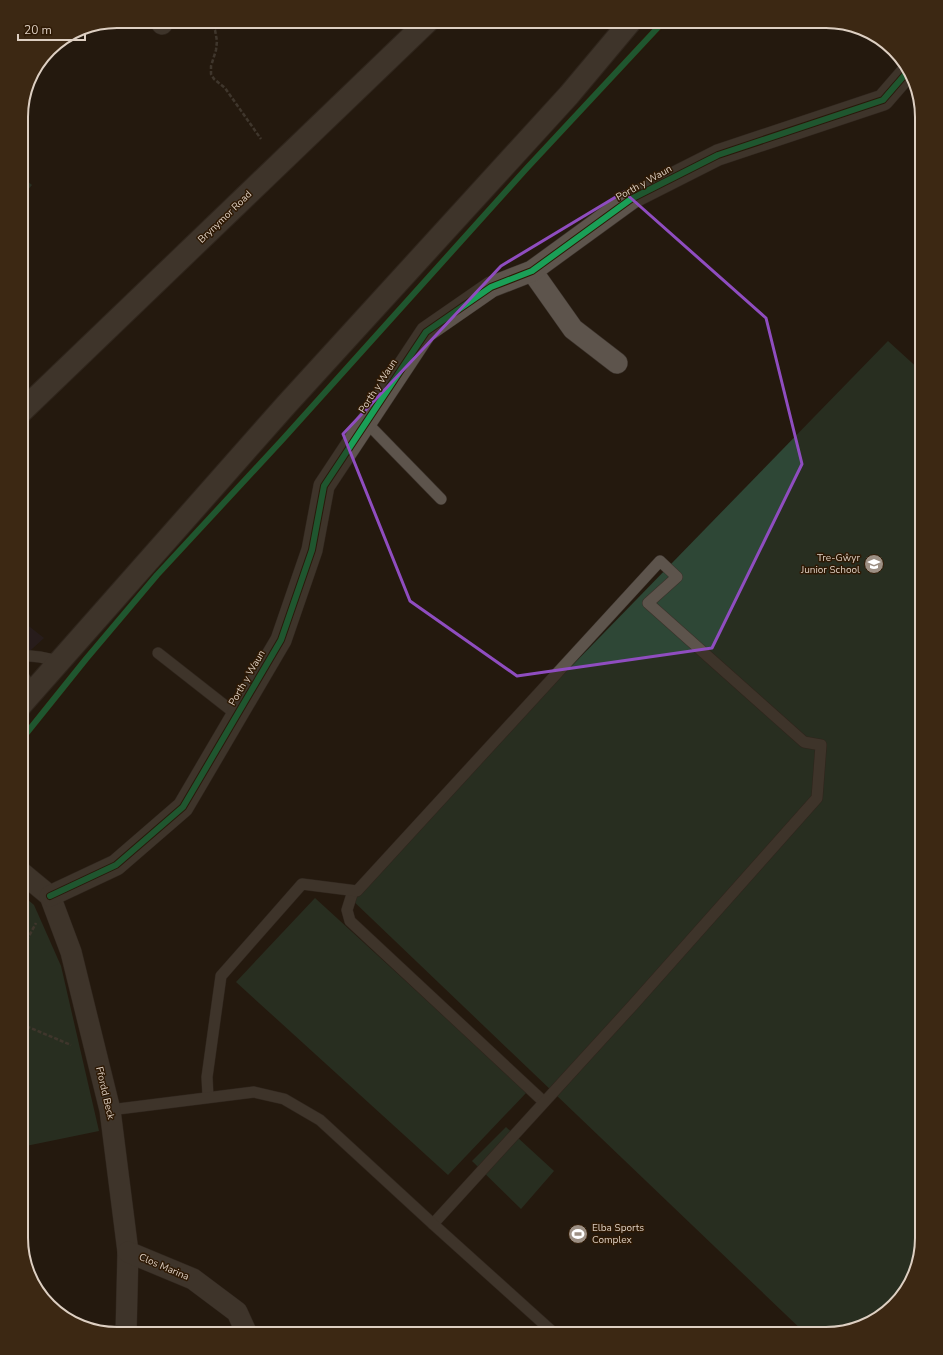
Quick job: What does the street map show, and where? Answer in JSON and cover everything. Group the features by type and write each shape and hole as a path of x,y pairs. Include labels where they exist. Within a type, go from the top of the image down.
{"main road":[{"name":"Brynymor Road","path":"28,405 421,28"},
{"path":"28,698 286,405 569,95 625,28"}],"street":[{"name":"Porth y Waun","path":"50,896 116,865 183,807 281,640 312,550 324,486 426,332 491,287 532,270 631,199 718,155 883,100 904,75"},
{"path":"532,270 573,329 617,364"},
{"name":"Ffordd Beck","path":"28,878 50,896 71,952 110,1110 128,1252 126,1327"},
{"name":"Clos Marina","path":"128,1252 194,1279 236,1312 243,1327"}],"lane":[{"path":"366,422 441,499"},
{"path":"208,1097 207,1077 221,976 302,884 357,891 660,561 677,577 648,603 804,742 821,745 817,798 433,1224"},
{"path":"158,654 237,715"},
{"path":"28,656 59,661"},
{"path":"353,891 347,910 350,921 544,1102"},
{"path":"110,1110 254,1092 284,1099 320,1120 547,1327"}],"path":[{"path":"213,28 217,41 211,66 211,74 214,79 225,88 261,139"},
{"path":"28,1027 96,1055"}],"highlighted area":[{"path":"624,192 766,318 802,464 712,648 517,676 410,601 343,434 501,266"}],"shaded area":[{"path":"28,625 44,638 28,653"}],"green space":[{"path":"28,182 32,185 28,190"},
{"path":"888,341 915,366 915,1238 912,1261 908,1272 903,1283 889,1301 871,1315 849,1324 826,1327 799,1327 348,896"},
{"path":"315,898 527,1092 448,1175 236,982"},
{"path":"28,900 34,905 61,966 99,1131 28,1146"},
{"path":"506,1127 554,1171 521,1209 472,1161"}],"cycle path":[{"path":"28,731 86,659 157,575 283,439 526,169 657,28"},
{"path":"50,896 116,865 183,807 281,640 312,550 324,486 426,332 491,287 532,271 631,199 718,155 883,100 904,75"}],"place":[{"name":"Tre-Gŵyr Junior School","path":"874,564"},
{"name":"Elba Sports Complex","path":"578,1234"}]}
